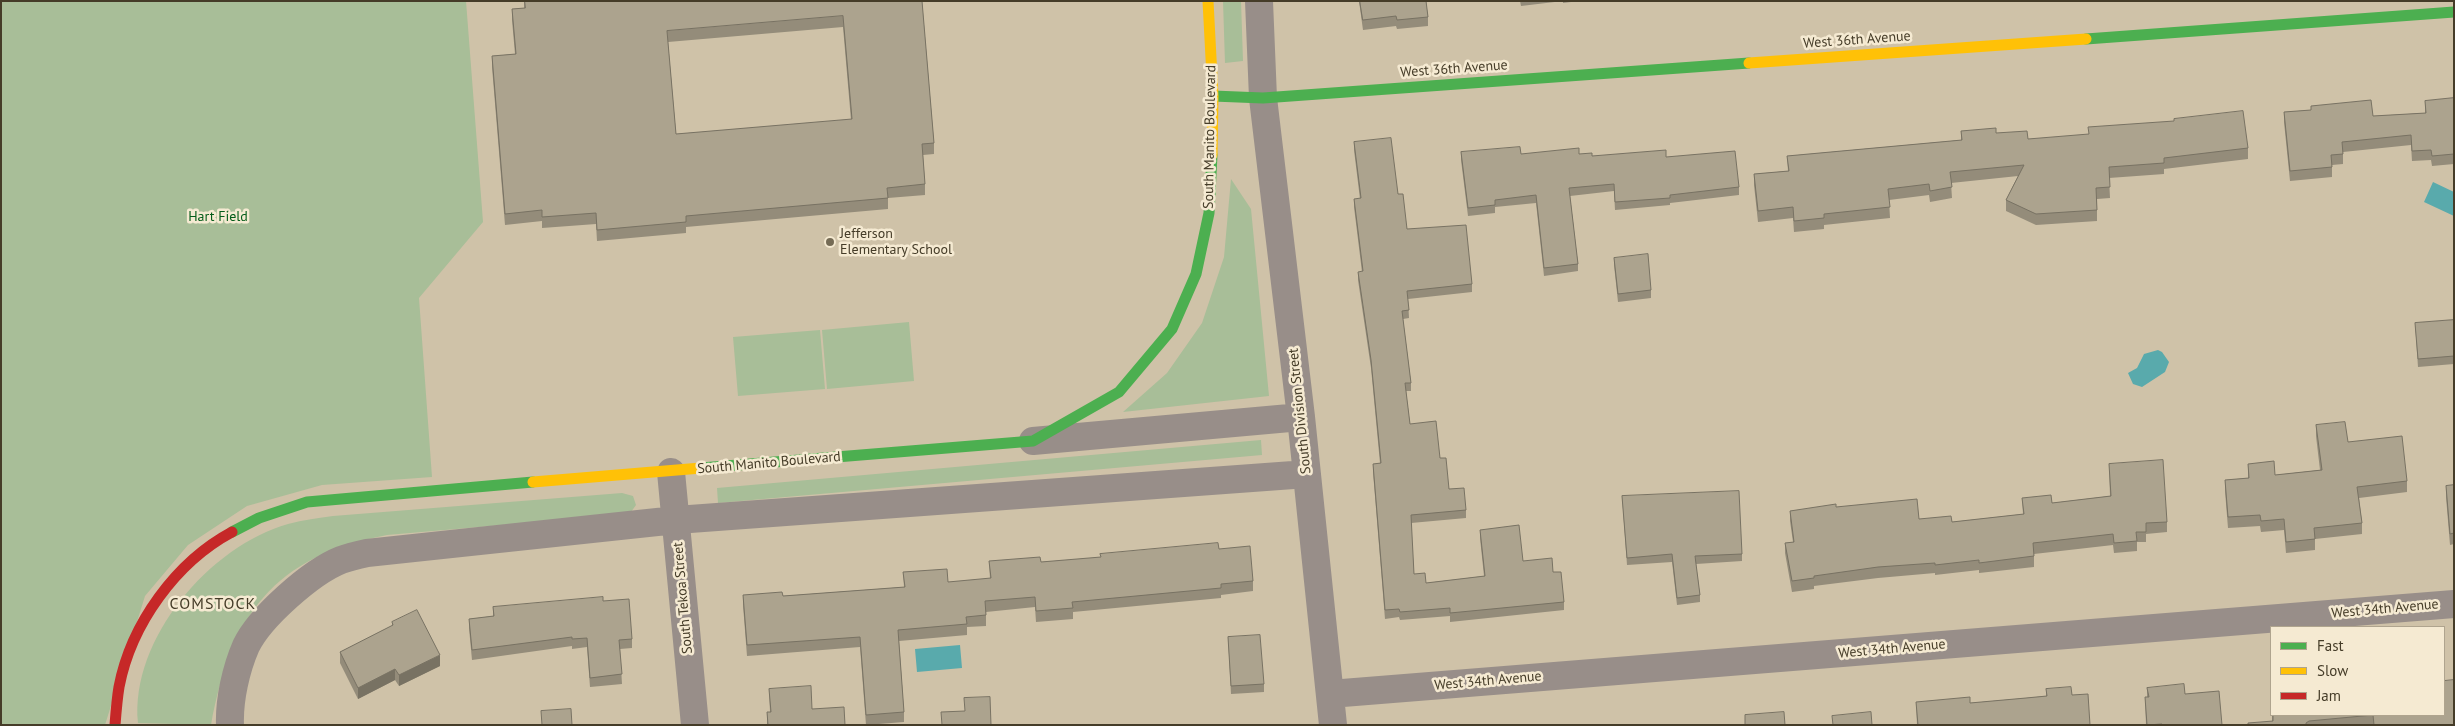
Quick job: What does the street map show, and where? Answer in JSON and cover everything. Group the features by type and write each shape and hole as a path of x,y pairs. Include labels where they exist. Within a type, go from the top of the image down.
{"street":[{"name":"South Manito Boulevard","path":"115,725 115,710 124,663 139,628 186,563 218,539 249,522 296,504 344,498 1033,441 1120,392 1172,329 1196,274 1209,213 1213,96 1208,1"},
{"path":"1259,1 1263,98"},
{"name":"West 36th Avenue","path":"1213,96 1263,98 2454,12"},
{"name":"South Division Street","path":"1263,98 1301,417 1333,725"},
{"path":"1033,441 1301,417"},
{"name":"South Tekoa Street","path":"671,472 695,725"},
{"path":"230,725 235,682 247,645 271,613 298,586 340,560 367,552 676,520 1307,474"},
{"name":"West 34th Avenue","path":"1330,694 2454,604"}],"green space":[{"name":"Hart Field","path":"1,1 466,1 483,222 419,298 432,477 322,485 247,506 188,545 145,596 105,725 1,725"},
{"path":"1223,1 1241,1 1243,61 1225,63"},
{"path":"1231,179 1251,209 1269,396 1123,412 1167,373 1202,323 1224,257"},
{"path":"909,322 914,381 827,389 822,330"},
{"path":"820,330 825,389 738,396 733,337"},
{"path":"1261,440 1262,455 718,503 717,488"},
{"path":"622,493 633,496 636,505 631,512 618,515 387,535 348,545 314,558 287,576 264,597 246,622 231,652 220,686 211,725 138,723 139,691 147,660 161,629 181,600 204,574 231,553 259,535 288,524 333,516"}],"water":[{"path":"2433,182 2454,192 2454,216 2424,202"},
{"path":"2158,350 2162,352 2169,362 2165,372 2142,387 2133,384 2128,373 2137,368 2144,354"},
{"path":"960,645 962,668 917,672 915,649"}],"building":[{"path":"525,1 922,1 934,143 922,144 925,184 887,188 888,198 686,216 686,222 597,230 596,213 542,217 542,210 505,214 492,56 516,54 512,9 525,8","holes":["843,16 852,119 676,134 667,31"]},
{"path":"1360,1 1426,1 1428,17 1397,20 1396,16 1363,20"},
{"path":"2454,98 2454,154 2432,156 2431,150 2412,151 2411,135 2342,142 2343,154 2331,155 2332,167 2290,171 2284,112 2311,110 2311,106 2371,100 2373,116 2426,113 2425,101"},
{"path":"2243,111 2248,148 2164,158 2164,163 2109,167 2110,187 2096,188 2097,210 2036,214 2006,200 2024,165 1950,172 1952,187 1930,191 1929,184 1888,189 1890,207 1824,214 1824,218 1794,221 1793,207 1758,211 1754,174 1789,171 1787,156 1962,140 1961,131 1996,128 1996,133 2027,131 2028,139 2089,134 2088,127 2174,121 2174,119"},
{"path":"1391,138 1398,194 1403,194 1407,229 1466,225 1472,284 1407,291 1409,310 1402,311 1411,383 1405,383 1410,424 1436,421 1440,458 1446,458 1449,489 1464,488 1466,510 1411,515 1414,574 1425,573 1426,583 1485,576 1480,530 1519,525 1523,561 1552,558 1553,572 1561,572 1564,602 1450,613 1450,608 1400,612 1399,609 1385,610 1373,464 1381,463 1371,360 1358,272 1363,271 1354,199 1361,198 1354,142"},
{"path":"1520,147 1521,154 1579,148 1579,154 1592,153 1592,156 1666,150 1666,157 1735,151 1739,187 1670,195 1670,198 1615,202 1614,184 1569,188 1578,264 1544,268 1536,195 1495,200 1495,205 1468,208 1461,152"},
{"path":"1648,254 1651,290 1618,294 1614,258"},
{"path":"2454,320 2454,356 2418,359 2415,323"},
{"path":"2345,422 2348,442 2402,436 2407,481 2357,487 2362,523 2314,528 2315,539 2286,542 2284,519 2261,521 2260,515 2228,517 2225,480 2249,478 2248,464 2274,461 2275,475 2322,470 2316,425"},
{"path":"2163,460 2167,522 2146,523 2146,532 2136,532 2137,541 2114,543 2113,534 2033,543 2034,556 1979,563 1979,560 1935,565 1935,563 1878,567 1792,581 1785,543 1794,542 1790,511 1836,504 1836,507 1917,499 1919,519 1951,516 1952,522 2024,514 2022,498 2051,495 2052,503 2111,496 2109,464"},
{"path":"2454,485 2454,533 2450,534 2446,486"},
{"path":"1739,491 1742,554 1695,556 1700,595 1677,598 1672,554 1627,558 1622,496"},
{"path":"1218,543 1219,549 1250,546 1253,581 1221,584 1221,588 1072,602 1073,608 1036,611 1035,597 985,601 986,615 966,617 967,624 898,630 904,712 866,715 860,637 747,645 743,595 782,592 783,596 905,587 903,572 947,569 948,582 991,578 989,561 1040,557 1041,562 1101,557 1100,554"},
{"path":"603,597 603,601 629,599 632,639 619,640 622,674 590,678 587,638 572,639 572,637 472,650 469,619 494,616 493,607"},
{"path":"417,610 440,655 399,675 395,669 358,688 340,652 393,625 392,622"},
{"path":"1260,635 1264,684 1231,686 1228,637"},
{"path":"2454,680 2454,725 2374,725 2373,716 2445,716 2445,681"},
{"path":"2184,684 2185,694 2219,691 2222,725 2147,725 2145,697 2149,697 2147,688"},
{"path":"811,686 812,709 844,707 845,725 768,725 767,712 771,712 769,689"},
{"path":"2071,687 2072,695 2088,694 2090,725 1918,725 1916,702 1970,697 1970,703 2047,696 2046,689"},
{"path":"990,697 991,725 942,725 941,712 965,711 964,698"},
{"path":"571,709 572,725 542,725 541,711"},
{"path":"1784,712 1785,725 1745,725 1745,715"},
{"path":"1871,712 1872,725 1833,725 1832,716"},
{"path":"2273,716 2362,716 2309,721 2306,725 2248,725 2248,723 2273,721"}],"traffic: fast":[{"path":"2086,39 2454,12"},
{"path":"1213,96 1263,98 1749,63"},
{"path":"701,468 1033,441 1119,392 1172,329 1196,274 1209,213 1212,155"},
{"path":"232,532 259,518 307,502 533,482"}],"traffic: slow":[{"path":"1208,1 1213,96 1212,155"},
{"path":"1749,63 2086,39"},
{"path":"533,482 701,468"}],"traffic: jam":[{"path":"115,725 119,687 125,663 145,618 159,597 192,560 232,532"}],"place":[{"name":"Jefferson Elementary School","path":"830,242"}],"district":[{"name":"COMSTOCK","path":"213,604"}]}
